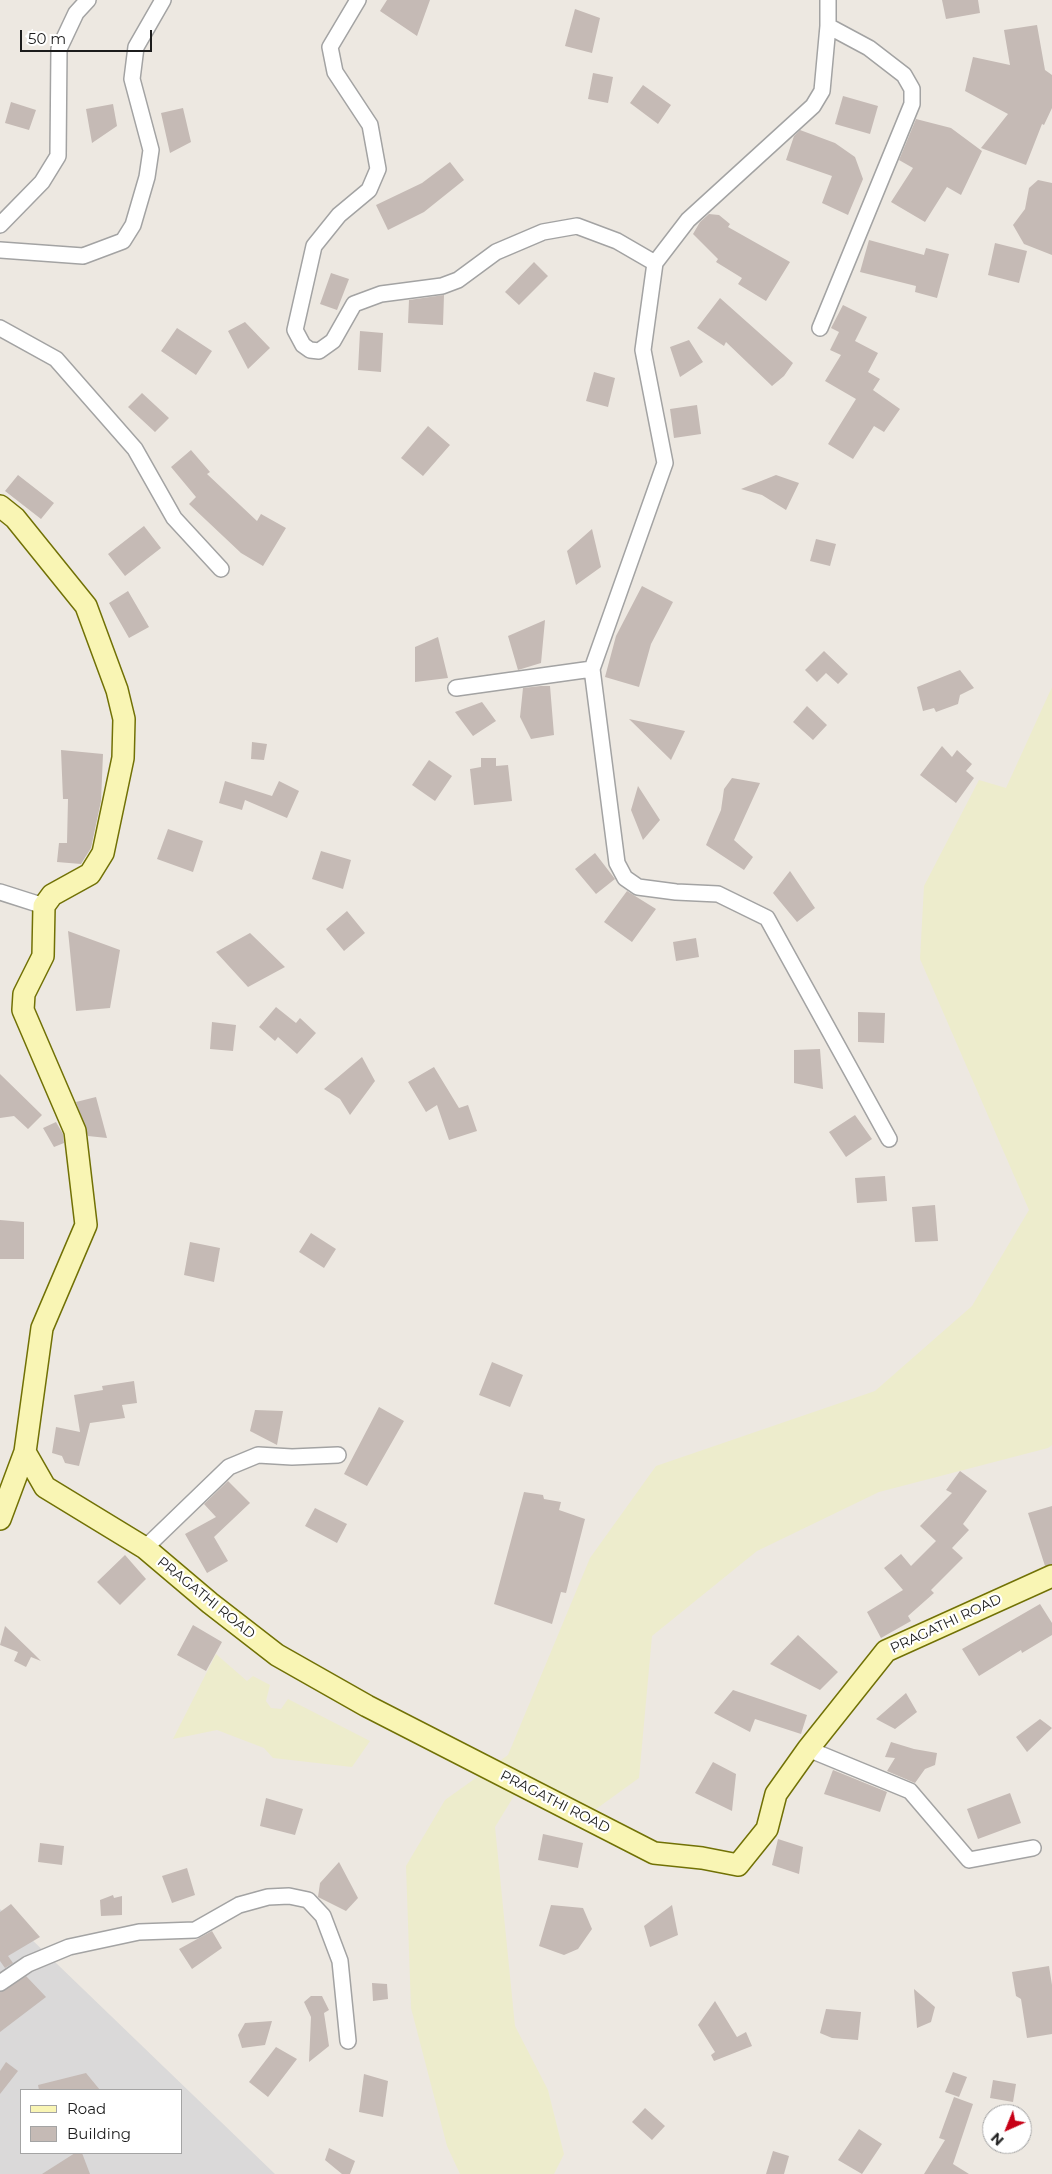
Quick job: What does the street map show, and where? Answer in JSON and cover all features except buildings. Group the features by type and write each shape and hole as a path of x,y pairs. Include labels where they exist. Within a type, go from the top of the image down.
{"street":[{"path":"0,225 42,182 58,156 59,49 76,13 88,0"},
{"path":"0,250 83,256 124,241 133,225 147,177 151,150 132,79 136,47 164,0"},
{"path":"358,0 330,47 335,72 370,125 378,169 369,190 339,214 314,246 295,330 303,345 310,350 319,351 333,340 354,304 381,294 442,286 458,280 496,252 544,232 577,226 617,241 655,263"},
{"path":"828,0 828,26 822,91 814,106 688,220 655,263 643,350 665,463 592,669 617,863 625,878 638,887 676,892 718,894 767,918 889,1139"},
{"path":"820,328 912,104 912,89 904,75 869,48 828,26"},
{"path":"0,328 56,360 135,449 174,518 221,569"},
{"path":"0,506 15,518 86,606 118,690 124,719 123,758 103,853 90,874 52,895 44,906 44,956 24,994 23,1010 75,1131 86,1225 42,1328 26,1452 0,1519"},
{"path":"456,688 592,669"},
{"path":"0,892 44,906"},
{"name":"PRAGATHI ROAD","path":"26,1452 45,1487 145,1548 210,1603 277,1655 368,1706 654,1854 702,1858 738,1865 767,1830 776,1794 808,1749 886,1651 1052,1576"},
{"path":"145,1548 229,1467 258,1455 292,1458 338,1455"},
{"path":"808,1749 910,1792 969,1860 1033,1848"},
{"path":"0,1983 28,1964 69,1947 139,1932 194,1930 239,1904 268,1897 290,1896 308,1900 323,1916 340,1962 348,2041"}],"shaded area":[{"path":"0,1909 275,2174 0,2174"}],"green space":[{"path":"1052,687 1052,1445 1048,1448 879,1492 757,1551 652,1636 639,1778 585,1817 517,1791 495,1827 515,2026 548,2090 564,2154 554,2174 460,2174 447,2146 411,2008 406,1866 445,1800 508,1755 590,1558 656,1466 875,1391 972,1306 1029,1210 920,959 924,886 979,780 1006,788"},
{"path":"216,1654 247,1681 253,1676 270,1685 266,1701 271,1708 281,1709 288,1699 370,1741 352,1767 273,1758 264,1748 217,1730 173,1739"}]}
